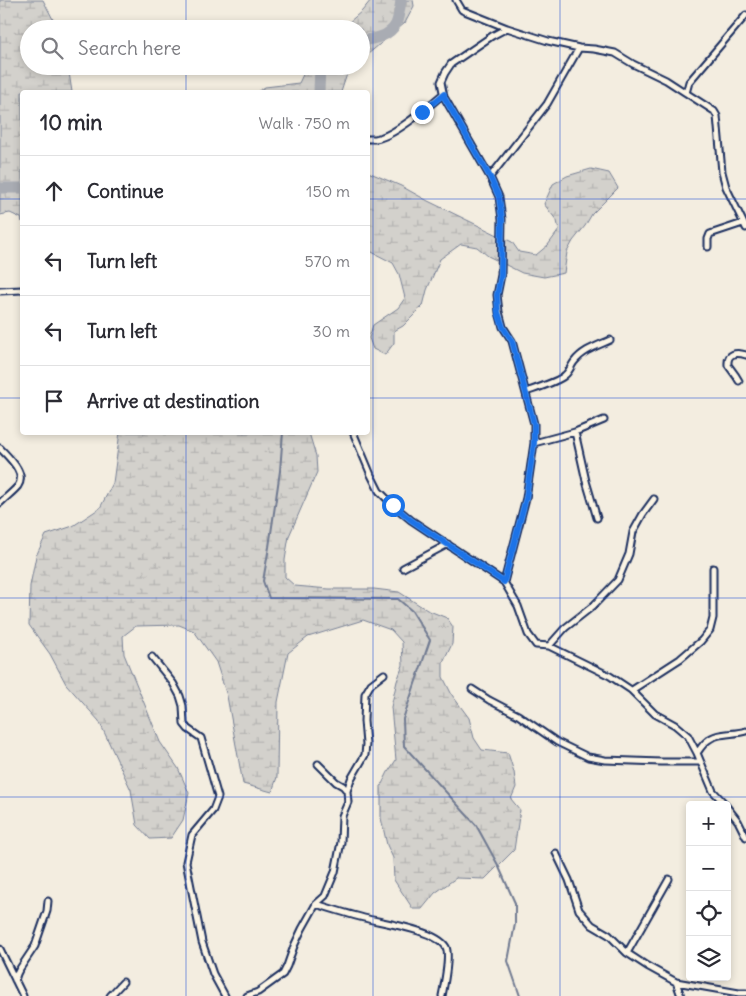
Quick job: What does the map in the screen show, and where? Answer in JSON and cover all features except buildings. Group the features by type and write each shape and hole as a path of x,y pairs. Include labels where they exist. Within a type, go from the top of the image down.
{"street":[{"path":"456,0 462,10 508,28 548,41 615,53 666,80 714,111 717,116 722,172 726,188 745,225 710,234 708,247"},
{"path":"686,93 689,82 746,15"},
{"path":"504,582 526,498 534,443 534,424 512,341 503,327 498,312 497,295 501,275 502,219 499,197 490,177 444,97 441,82 451,64 492,36 508,28"},
{"path":"490,177 547,104 579,48"},
{"path":"370,138 385,136 422,112 444,94"},
{"path":"0,291 20,290"},
{"path":"526,392 549,384 566,375 581,354 610,340"},
{"path":"738,381 728,365 728,359 737,353 746,354"},
{"path":"534,443 575,432 604,420"},
{"path":"575,432 597,518"},
{"path":"354,435 371,475 380,491 393,505 411,520 504,582 518,606 528,634 536,645 548,646 610,676 631,690 655,714 675,725 688,736 713,790 723,801"},
{"path":"0,448 17,466 20,478 19,484 0,503"},
{"path":"548,646 593,606 618,580 629,554 633,532 654,499"},
{"path":"403,568 448,544"},
{"path":"631,690 680,659 701,642 710,630 713,618 713,568"},
{"path":"152,657 173,683 180,696 183,706 184,724 201,738 218,797 212,810 192,835 186,862 202,942 213,974 225,996"},
{"path":"247,996 258,992 283,974 288,966 298,937 316,904 325,896 335,872 341,842 342,816 348,802 347,791 351,779 365,755 365,694 371,684 384,674"},
{"path":"472,689 518,715 557,742 588,758 700,762"},
{"path":"697,753 707,741 715,736 737,734 746,731"},
{"path":"318,764 347,791"},
{"path":"731,811 746,837"},
{"path":"556,853 569,880 579,910 592,925 609,935 627,953 676,982 746,993"},
{"path":"627,953 669,879"},
{"path":"15,980 18,970 35,946 48,902"},
{"path":"316,904 364,918 414,929 437,939 445,945 447,953 442,996"},
{"path":"0,949 23,996"},
{"path":"110,996 123,982"},
{"path":"676,982 681,996"}],"green space":[{"path":"0,0 43,0 53,20 20,20 20,75 69,75 72,90 20,90 20,218 10,213 0,215"},
{"path":"371,0 413,0 414,6 405,23 370,52 370,20 352,20"},
{"path":"303,75 347,75 342,90 260,90 265,87 299,83"},
{"path":"591,169 609,173 618,188 592,214 573,241 567,252 564,273 544,277 522,273 488,256 477,247 461,244 440,259 427,290 423,306 403,326 394,331 394,343 385,355 373,349 370,335 373,325 398,308 405,298 399,274 393,263 370,251 370,173 401,186 512,242 519,252 536,255 548,245 559,230 557,221 544,204 553,184 567,176"},
{"path":"120,435 310,435 316,456 317,472 289,536 285,560 285,577 295,586 329,589 374,589 399,592 427,610 447,618 453,627 452,644 443,663 443,677 452,695 469,718 474,738 482,750 508,753 514,772 516,787 511,799 520,810 514,850 485,879 456,878 435,893 422,909 413,909 394,880 393,858 387,845 381,818 381,786 396,760 391,707 403,665 402,642 391,630 363,620 308,637 288,653 278,702 277,777 272,792 243,784 227,696 216,662 194,631 179,625 136,626 123,636 124,654 160,742 178,768 189,793 183,820 171,838 150,839 137,825 131,790 99,721 66,684 50,654 29,625 30,586 36,556 46,535 73,526 100,508 113,483"}],"waterway":[{"path":"370,39 381,37 393,28 398,18 401,0"},
{"path":"319,90 320,75"},
{"path":"0,188 20,188"},
{"path":"283,435 280,471 263,581 269,598 398,599 412,611 430,640 403,719 404,746 476,825 498,865 515,903 515,924 508,961 520,996"}],"route":[{"path":"393,505 411,520 504,582 526,498 534,443 534,424 512,341 503,327 498,312 497,295 501,275 502,219 499,197 444,94 422,112"}]}
